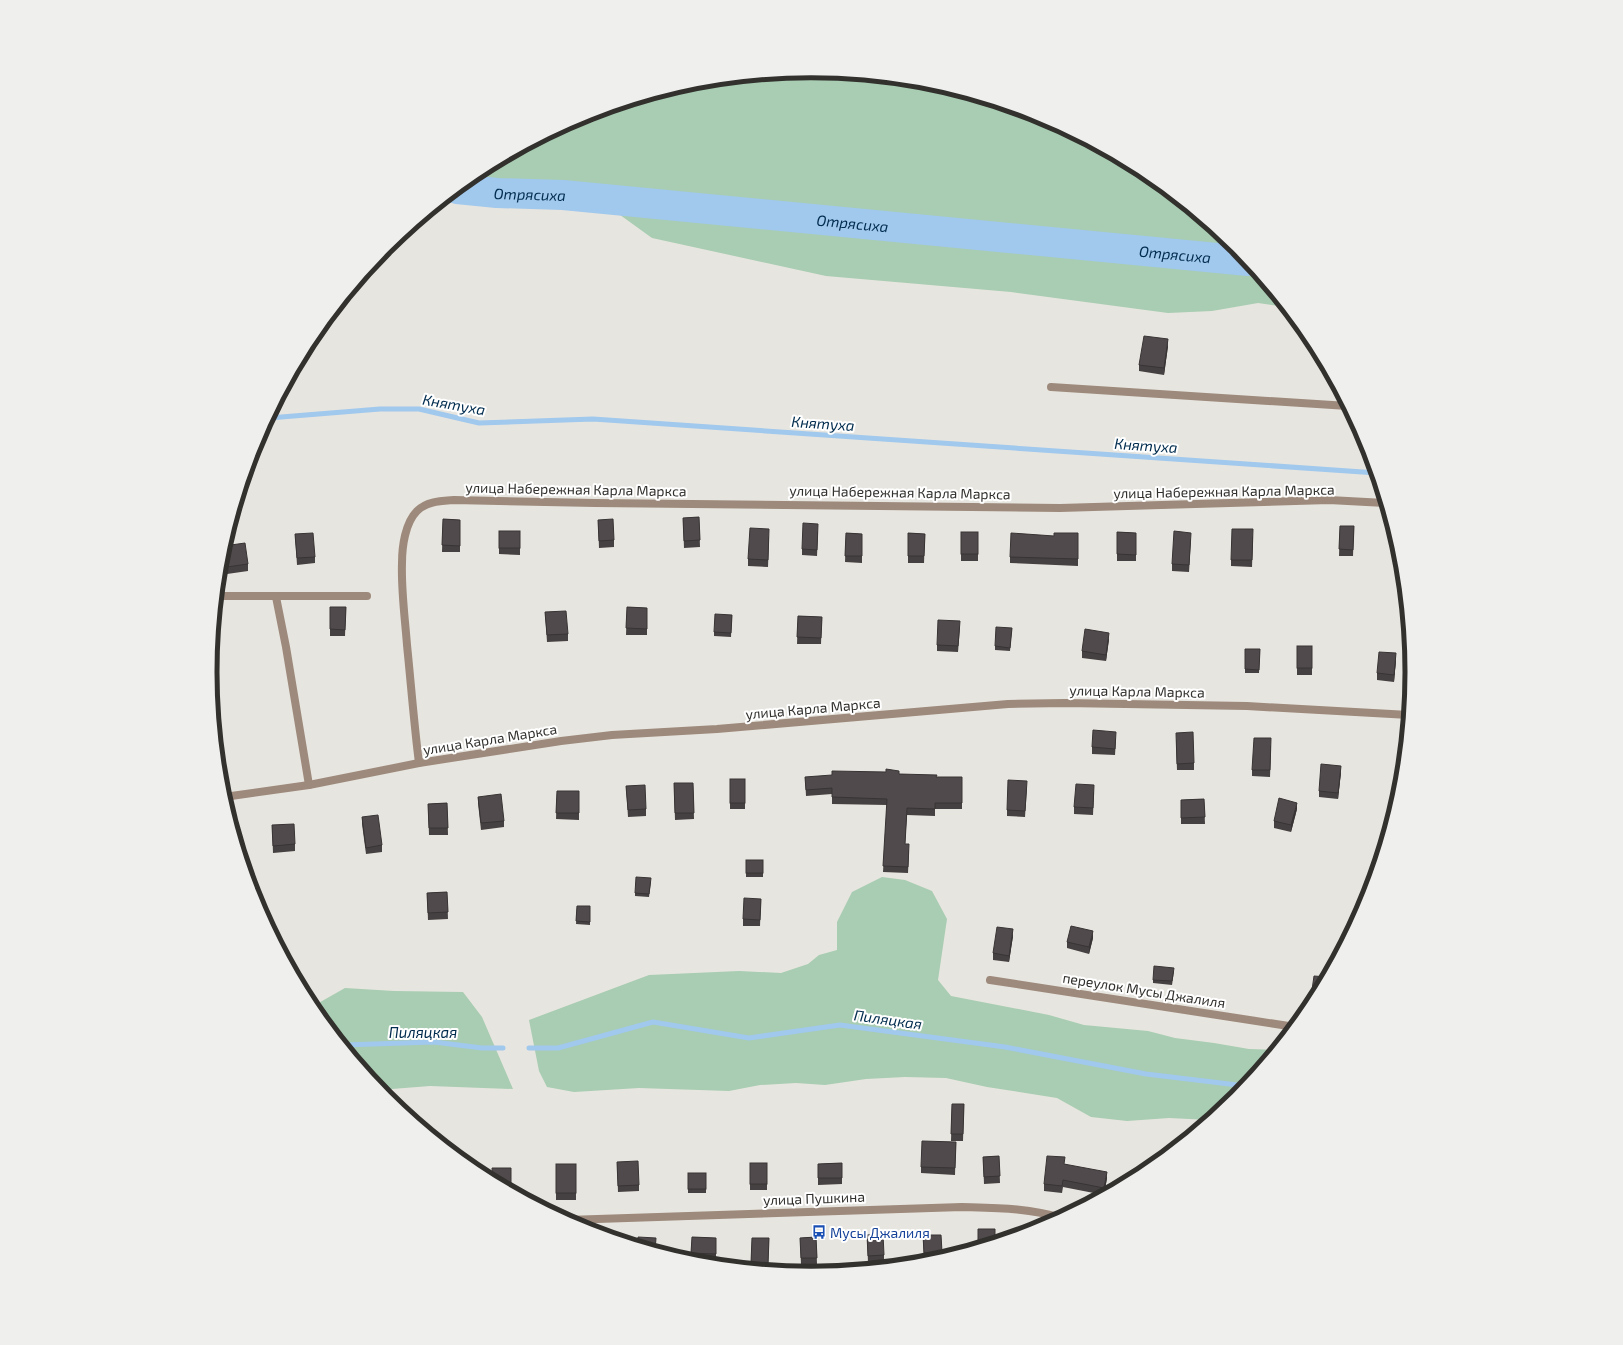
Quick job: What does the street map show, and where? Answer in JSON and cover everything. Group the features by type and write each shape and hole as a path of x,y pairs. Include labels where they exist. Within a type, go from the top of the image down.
{"street":[{"path":"1052,387 1343,406"},
{"name":"улица Набережная Карла Маркса","path":"419,763 404,606 402,562 407,531 411,520 417,511 427,504 436,501 454,500 1060,508 1329,500 1381,503"},
{"path":"222,596 367,596"},
{"path":"276,597 286,647 309,785"},
{"name":"улица Карла Маркса","path":"230,796 309,785 419,763 612,734 717,729 1008,704 1065,703 1247,706 1405,715"},
{"name":"переулок Мусы Джалиля","path":"990,980 1289,1026"},
{"name":"улица Пушкина","path":"579,1220 962,1207 1030,1211 1052,1216"}],"green space":[{"path":"773,79 850,79 889,83 927,89 965,98 1003,110 1039,123 1074,139 1109,158 1142,178 1203,226 1232,252 1279,306 1258,303 1212,311 1168,313 1011,292 826,276 652,238 598,199 476,181 514,158 549,139 584,123 658,98 696,89"},
{"path":"882,877 905,880 932,891 947,919 938,980 951,996 1049,1015 1084,1025 1148,1031 1175,1038 1249,1049 1270,1050 1232,1093 1202,1120 1169,1118 1127,1121 1091,1117 1057,1098 987,1087 946,1078 905,1077 866,1079 825,1085 796,1083 760,1085 729,1091 639,1088 574,1092 547,1087 539,1071 529,1020 649,975 739,971 781,973 808,964 819,955 837,950 837,922 852,892"},
{"path":"345,988 394,991 463,992 482,1017 513,1089 430,1086 388,1089 340,1034 317,1004"}],"building":[{"path":"1144,336 1168,339 1164,368 1139,365"},
{"path":"699,517 700,540 684,541 683,518"},
{"path":"443,519 460,520 460,546 442,545"},
{"path":"613,519 614,540 599,541 598,520"},
{"path":"803,523 818,524 817,550 802,549"},
{"path":"1340,526 1354,526 1353,550 1339,549"},
{"path":"750,528 769,529 768,560 748,559"},
{"path":"1232,529 1253,529 1252,560 1231,560"},
{"path":"499,531 520,531 520,548 499,548"},
{"path":"1174,531 1191,533 1189,565 1172,564"},
{"path":"961,532 978,532 978,554 961,554"},
{"path":"1117,532 1136,533 1136,555 1117,554"},
{"path":"313,533 315,557 297,558 295,534"},
{"path":"846,533 862,534 862,556 845,556"},
{"path":"908,533 925,534 924,556 908,556"},
{"path":"1011,533 1054,536 1054,533 1078,533 1078,559 1010,557"},
{"path":"245,543 248,564 226,567 231,545"},
{"path":"330,607 346,607 345,630 330,629"},
{"path":"627,607 647,608 647,629 626,628"},
{"path":"566,611 568,634 547,635 545,612"},
{"path":"715,614 732,615 731,633 714,632"},
{"path":"798,616 822,617 821,638 797,637"},
{"path":"938,620 960,621 958,646 937,645"},
{"path":"996,627 1012,628 1010,648 995,646"},
{"path":"1085,629 1109,633 1106,655 1082,651"},
{"path":"1297,646 1312,646 1312,668 1297,668"},
{"path":"1245,649 1260,649 1259,670 1245,669"},
{"path":"1379,652 1396,653 1394,675 1377,673"},
{"path":"1093,730 1116,732 1115,749 1092,747"},
{"path":"1193,732 1194,763 1177,764 1176,733"},
{"path":"1254,738 1271,738 1270,770 1252,770"},
{"path":"1321,764 1341,766 1338,793 1319,791"},
{"path":"886,769 899,771 899,774 937,775 936,777 962,777 962,803 935,803 935,809 907,808 905,844 909,844 908,867 883,866 887,799 832,797 832,788 806,790 805,777 832,775 832,771 886,772"},
{"path":"730,779 745,779 745,803 730,803"},
{"path":"1008,780 1027,781 1025,811 1007,810"},
{"path":"674,783 693,783 694,813 675,813"},
{"path":"1076,784 1094,785 1093,808 1074,807"},
{"path":"645,785 646,809 628,810 626,786"},
{"path":"557,791 579,791 579,813 556,813"},
{"path":"501,794 504,821 481,823 478,797"},
{"path":"1279,798 1297,803 1291,825 1274,821"},
{"path":"1204,799 1205,817 1181,818 1181,800"},
{"path":"447,803 448,828 429,828 428,804"},
{"path":"378,815 382,845 366,848 362,817"},
{"path":"294,824 295,844 273,846 272,825"},
{"path":"746,860 763,860 763,873 746,873"},
{"path":"636,877 651,878 649,894 635,893"},
{"path":"447,892 448,912 428,913 427,893"},
{"path":"744,898 761,899 760,920 743,919"},
{"path":"577,906 590,906 590,922 576,921"},
{"path":"1071,926 1093,931 1089,947 1067,942"},
{"path":"997,927 1013,929 1009,956 993,953"},
{"path":"1154,966 1174,968 1172,981 1153,980"},
{"path":"1314,976 1322,977 1311,994"},
{"path":"952,1104 964,1104 963,1134 951,1134"},
{"path":"922,1141 956,1142 955,1168 921,1167"},
{"path":"999,1156 1000,1176 984,1177 983,1157"},
{"path":"1047,1156 1065,1157 1064,1164 1107,1172 1104,1188 1063,1180 1062,1186 1044,1184"},
{"path":"638,1161 639,1185 618,1186 617,1162"},
{"path":"750,1163 767,1163 767,1184 750,1184"},
{"path":"842,1163 842,1178 818,1178 818,1164"},
{"path":"556,1164 576,1164 576,1193 556,1193"},
{"path":"492,1168 511,1168 511,1185 492,1174"},
{"path":"688,1173 706,1173 706,1189 688,1189"},
{"path":"978,1229 995,1229 995,1238 978,1243"},
{"path":"883,1234 884,1255 868,1256 867,1235"},
{"path":"923,1235 941,1235 942,1252 924,1253"},
{"path":"638,1237 656,1238 655,1246 638,1241"},
{"path":"692,1237 716,1238 716,1254 691,1253"},
{"path":"816,1237 817,1258 801,1258 800,1238"},
{"path":"752,1238 769,1238 768,1264 751,1263"}],"waterway":[{"name":"Отрясиха","path":"465,190 497,193 563,195 1239,260"},
{"name":"Княтуха","path":"275,418 380,409 419,409 479,423 593,419 1371,473"},
{"name":"Пиляцкая","path":"529,1048 558,1048 653,1022 749,1038 840,1025 1005,1047 1146,1074 1239,1085"},
{"name":"Пиляцкая","path":"349,1045 434,1042 482,1048 503,1048"}],"place":[{"name":"Мусы Джалиля","path":"819,1232"}]}
